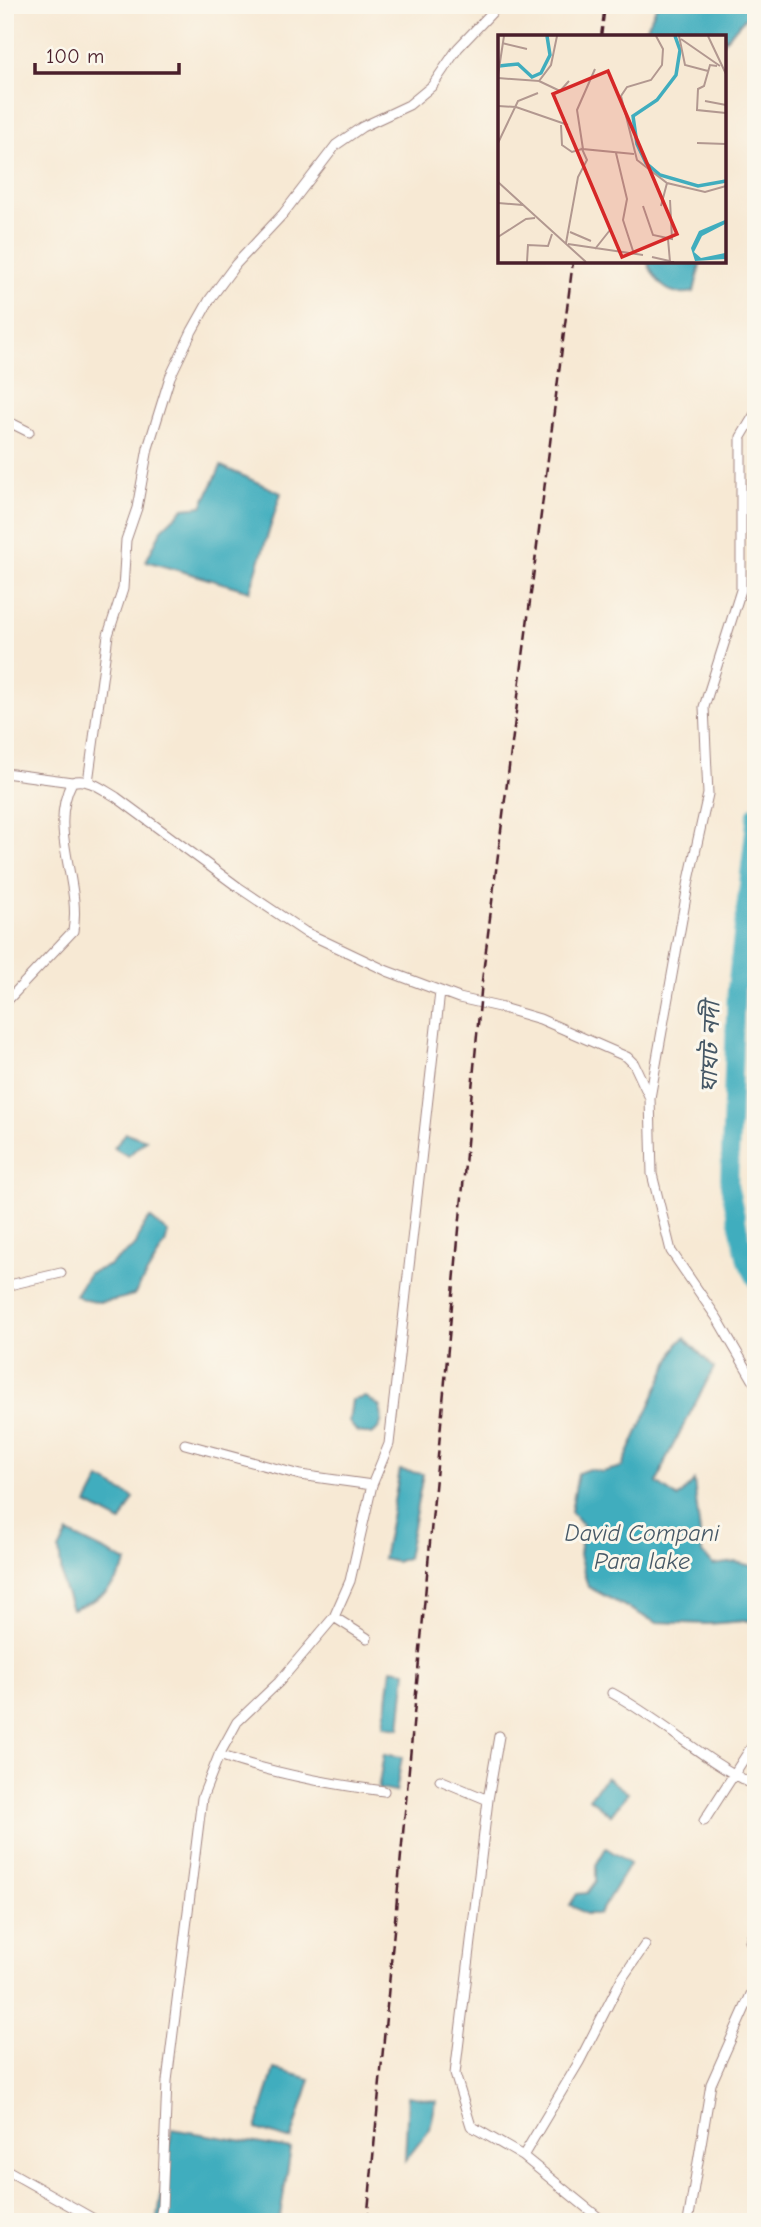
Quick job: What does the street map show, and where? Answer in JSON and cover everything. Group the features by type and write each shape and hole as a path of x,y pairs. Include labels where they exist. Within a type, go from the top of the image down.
{"street":[{"path":"88,782 108,635 122,589 126,540 137,508 148,448 170,377 192,331 210,299 236,264 284,214 336,145 362,127 409,105 432,86 458,48 499,5"},
{"path":"756,412 741,437 741,590 704,707 708,794 650,1098 652,1174 671,1251 717,1318 756,1385"},
{"path":"5,420 29,432"},
{"path":"5,773 72,782 80,779 88,782 116,797 285,920 387,971 440,992 540,1019 627,1057 634,1064 650,1098"},
{"path":"5,1003 73,931 75,919 65,852 63,813 64,802 72,782"},
{"path":"159,2222 162,2208 167,2081 202,1798 219,1755 237,1721 279,1682 334,1617 350,1581 372,1485 389,1444 440,992"},
{"path":"5,1286 61,1273"},
{"path":"185,1444 300,1475 372,1485"},
{"path":"334,1617 367,1638"},
{"path":"612,1693 643,1710 734,1775 756,1786"},
{"path":"499,1736 488,1800 455,2074 471,2126 523,2156 604,2222"},
{"path":"705,1821 756,1741"},
{"path":"219,1755 263,1770 354,1788 384,1791"},
{"path":"440,1780 488,1800"},
{"path":"756,1923 750,1941 756,1951"},
{"path":"523,2156 579,2062 621,1980 645,1945"},
{"path":"688,2222 711,2084 756,1983"},
{"path":"5,2169 80,2217 99,2222"}],"water":[{"path":"657,5 756,5 756,15 745,18 726,39 726,35 645,35"},
{"path":"647,262 701,262 694,292 670,291 654,276"},
{"path":"221,466 281,493 250,591 146,561 162,529 184,508 202,506"},
{"path":"126,1133 146,1140 128,1156 114,1148"},
{"path":"150,1218 168,1233 165,1244 134,1295 96,1302 75,1295 89,1273 108,1266 136,1245 141,1230"},
{"name":"David Compani Para lake","path":"685,1338 714,1368 666,1459 657,1483 678,1498 694,1481 702,1552 713,1565 736,1562 756,1567 756,1620 708,1624 655,1622 588,1587 579,1555 583,1525 571,1512 578,1473 589,1469 602,1472 622,1467 678,1343"},
{"path":"366,1397 380,1407 381,1411 380,1425 372,1434 357,1432 349,1422 352,1400"},
{"path":"400,1470 423,1474 407,1558 396,1562 383,1559"},
{"path":"100,1479 134,1498 121,1522 87,1504"},
{"path":"68,1533 127,1562 106,1593 72,1609 63,1585 59,1550"},
{"path":"391,1669 406,1671 400,1728 384,1726"},
{"path":"384,1754 402,1757 396,1792 378,1789"},
{"path":"606,1777 628,1793 611,1815 589,1798"},
{"path":"606,1848 630,1863 599,1914 586,1914 570,1905 577,1894 587,1893 596,1881 596,1865"},
{"path":"274,2069 310,2079 291,2140 256,2129"},
{"path":"408,2096 436,2101 430,2129 405,2161"},
{"path":"172,2129 291,2149 279,2222 157,2222"}],"waterway":[{"name":"ঘাঘট নদী","path":"756,814 736,989 729,1185 746,1260 756,1279"}],"railway":[{"path":"601,35 605,5"},
{"path":"367,2222 482,981 573,262"}]}
